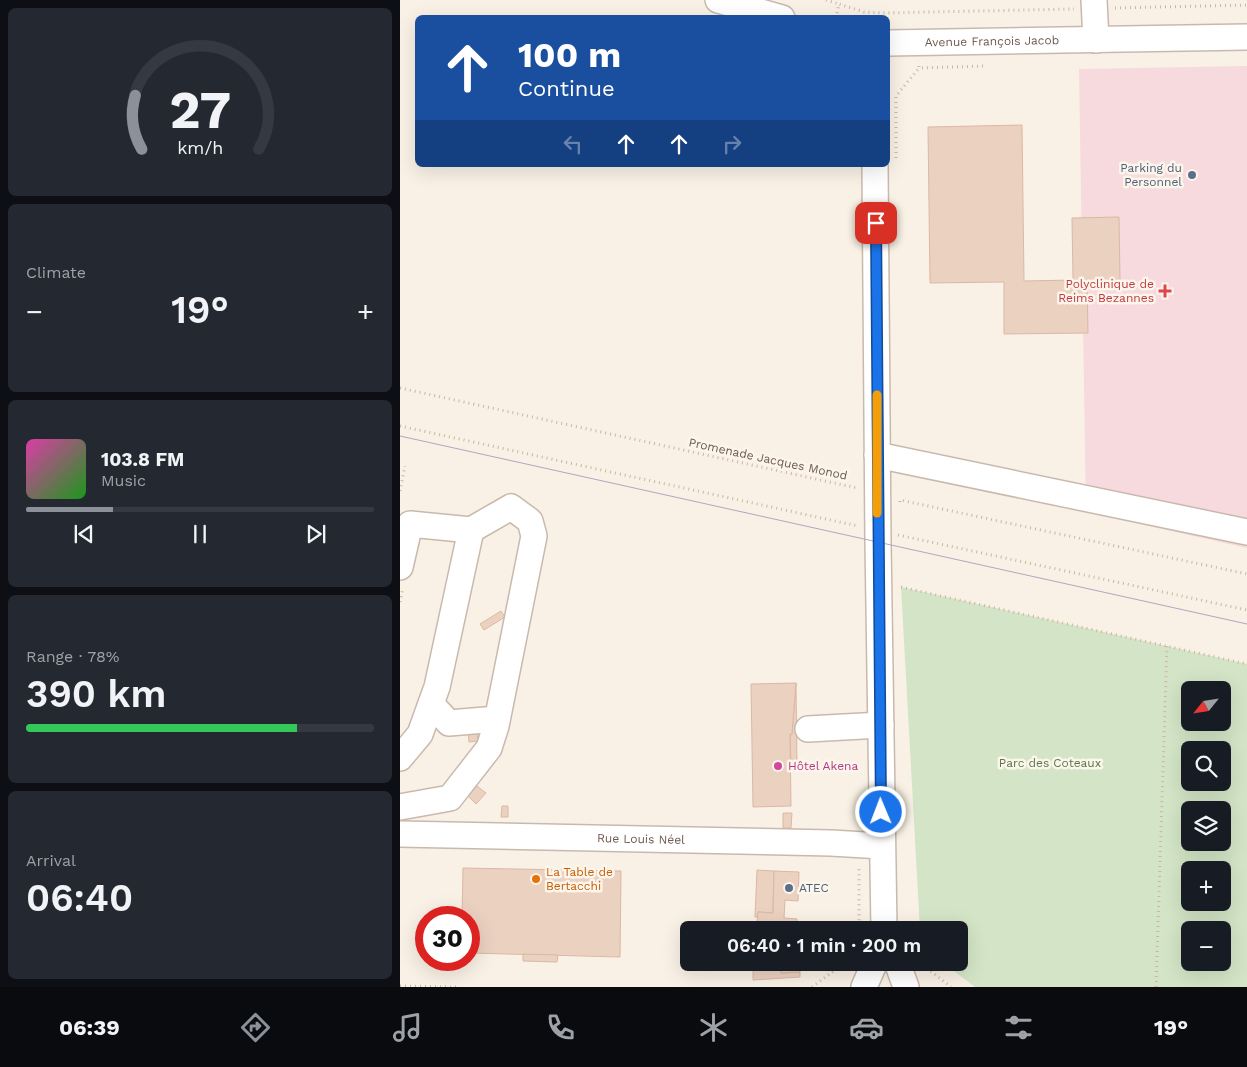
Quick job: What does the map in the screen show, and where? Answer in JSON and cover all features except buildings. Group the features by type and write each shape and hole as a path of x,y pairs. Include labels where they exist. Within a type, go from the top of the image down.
{"street":[{"path":"718,0 771,15"},
{"path":"1094,4 1096,40"},
{"name":"Avenue François Jacob","path":"890,43 1247,37"},
{"path":"875,167 881,725 870,845 883,921"},
{"path":"877,455 1247,532"},
{"path":"400,567 410,524 471,530 511,507 530,521 534,536 490,748 450,798 400,807"},
{"path":"400,758 420,734 437,686 471,530"},
{"path":"430,704 449,723 497,719"},
{"path":"808,729 881,725"},
{"name":"Rue Louis Néel","path":"400,834 870,845"},
{"path":"864,987 871,971"},
{"path":"900,971 906,987"},
{"path":"872,987 881,985 894,987"}],"path":[{"path":"826,0 864,12 882,13 1094,4 1247,5"},
{"path":"837,15 839,4"},
{"name":"Promenade Jacques Monod","path":"400,388 859,488"},
{"path":"400,426 878,520 1247,610"},
{"path":"400,491 405,466"},
{"path":"878,520 900,514 900,500 1247,574"},
{"path":"901,596 901,587 1247,664"},
{"path":"1156,987 1167,646"},
{"path":"859,921 870,845"},
{"path":"812,987 834,971"},
{"path":"930,971 951,987"},
{"path":"400,986 457,987"}],"shaded area":[{"name":"Polyclinique de Reims Bezannes","path":"1247,66 1247,548 1086,512 1079,69"}],"green space":[{"name":"Parc des Coteaux","path":"901,587 1247,664 1247,987 975,987 954,971 968,971 968,921 920,921"}],"tram line":[{"path":"400,436 1247,624"}],"slow traffic":[{"path":"877,395 877,513"}],"place":[{"name":"Parking du Personnel","path":"1192,175"},
{"name":"Polyclinique de Reims Bezannes","path":"1165,291"},
{"name":"Hôtel Akena","path":"778,766"},
{"name":"La Table de Bertacchi","path":"536,879"},
{"name":"ATEC","path":"789,888"}],"route":[{"path":"876,223 881,812"}]}
